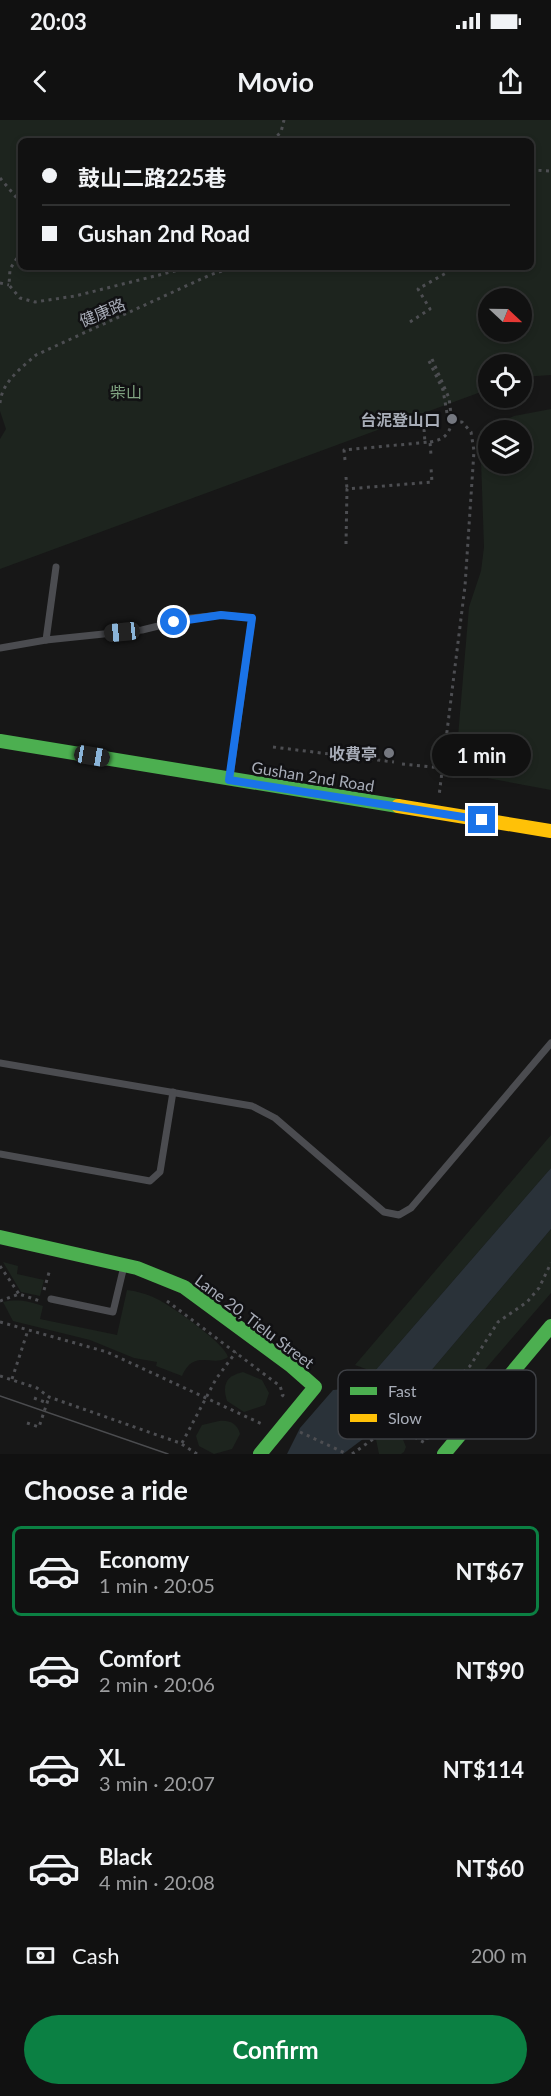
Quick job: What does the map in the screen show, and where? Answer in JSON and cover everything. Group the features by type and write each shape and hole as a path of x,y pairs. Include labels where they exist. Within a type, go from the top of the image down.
{"street":[{"name":"Gushan 2nd Road","path":"0,741 551,831"},
{"name":"Lane 20, Tielu Street","path":"0,1237 124,1266 184,1287 290,1365 315,1387 261,1454"},
{"path":"514,1370 551,1326"},
{"path":"447,1450 462,1454"}],"lane":[{"path":"45,640 56,567"},
{"path":"0,648 45,640 142,630 191,618 221,615 252,618 229,780"},
{"path":"0,1063 252,1106 275,1118 384,1212 399,1215 411,1208 551,1043"},
{"path":"0,1154 150,1182 160,1172 173,1092"},
{"path":"51,1299 113,1312 124,1266"}],"path":[{"path":"275,138 281,132 284,120"},
{"path":"534,170 551,171"},
{"path":"0,178 18,199"},
{"path":"9,285 9,269 18,256"},
{"path":"0,283 9,285 20,298 42,302 178,270"},
{"name":"健康路","path":"0,403 14,374 36,356 225,270"},
{"path":"410,322 430,309 418,289 446,273 443,270"},
{"path":"345,460 344,450 425,443 444,437 450,431 452,422 449,398 430,360 443,390 448,418"},
{"path":"438,804 465,586 474,451 469,428 462,422 452,422"},
{"path":"424,429 425,443"},
{"path":"430,442 431,455"},
{"path":"347,489 432,482 431,468"},
{"path":"346,477 346,544"},
{"path":"273,747 394,762"},
{"path":"402,764 442,768"},
{"path":"466,1370 498,1322 526,1302 539,1288 551,1263"},
{"path":"0,1266 19,1294"},
{"path":"0,1301 19,1294 41,1301 50,1269"},
{"path":"164,1299 280,1386 283,1395 278,1402"},
{"path":"0,1322 88,1345 207,1396 262,1424"},
{"path":"12,1380 28,1330"},
{"path":"182,1443 207,1396 236,1352"},
{"path":"0,1376 37,1388 49,1397 182,1443 196,1454"},
{"path":"27,1422 39,1427 49,1397"},
{"path":"34,1398 47,1403"},
{"path":"257,1432 267,1417"},
{"path":"296,1430 347,1454"},
{"path":"352,1454 373,1439"}],"green space":[{"name":"柴山","path":"0,120 551,120 551,375 532,376 532,354 478,354 478,393 0,569 0,439 6,429 0,411"},
{"path":"551,409 551,790 455,772 469,607 481,571 484,547 481,474 532,474 532,420 505,420"},
{"path":"551,1135 551,1168 376,1370 355,1365"},
{"path":"551,1229 551,1293 484,1370 432,1370"},
{"path":"3,1262 18,1266 17,1274 44,1280 40,1296 21,1292"},
{"path":"127,1290 149,1295 172,1308 208,1334 228,1357 216,1361 204,1360 192,1363 182,1376 156,1366 157,1362 134,1358 90,1340 13,1321 3,1302 18,1301 38,1304 43,1306 40,1319 117,1335"},
{"path":"243,1372 262,1380 269,1393 265,1405 244,1412 227,1401 225,1390 229,1378"},
{"path":"219,1421 232,1423 240,1434 232,1449 214,1454 199,1446 196,1436 202,1425"},
{"path":"376,1439 403,1439 406,1447 401,1454 379,1454"}],"shaded area":[{"path":"551,1168 551,1229 432,1370 376,1370"},
{"path":"333,1390 338,1390 338,1439 363,1439 343,1454 287,1454 300,1428"}],"tram line":[{"path":"0,1396 168,1454"}],"traffic: fast":[{"path":"0,741 398,806"},
{"path":"0,1237 137,1268 184,1287 290,1365 315,1387 260,1454"},
{"path":"514,1370 551,1326"},
{"path":"444,1454 457,1439"}],"traffic: slow":[{"path":"398,806 551,831"}],"place":[{"name":"台泥登山口","path":"452,419"},
{"name":"收費亭","path":"389,753"}],"route":[{"path":"174,622 221,615 252,618 229,780 482,820"}]}
